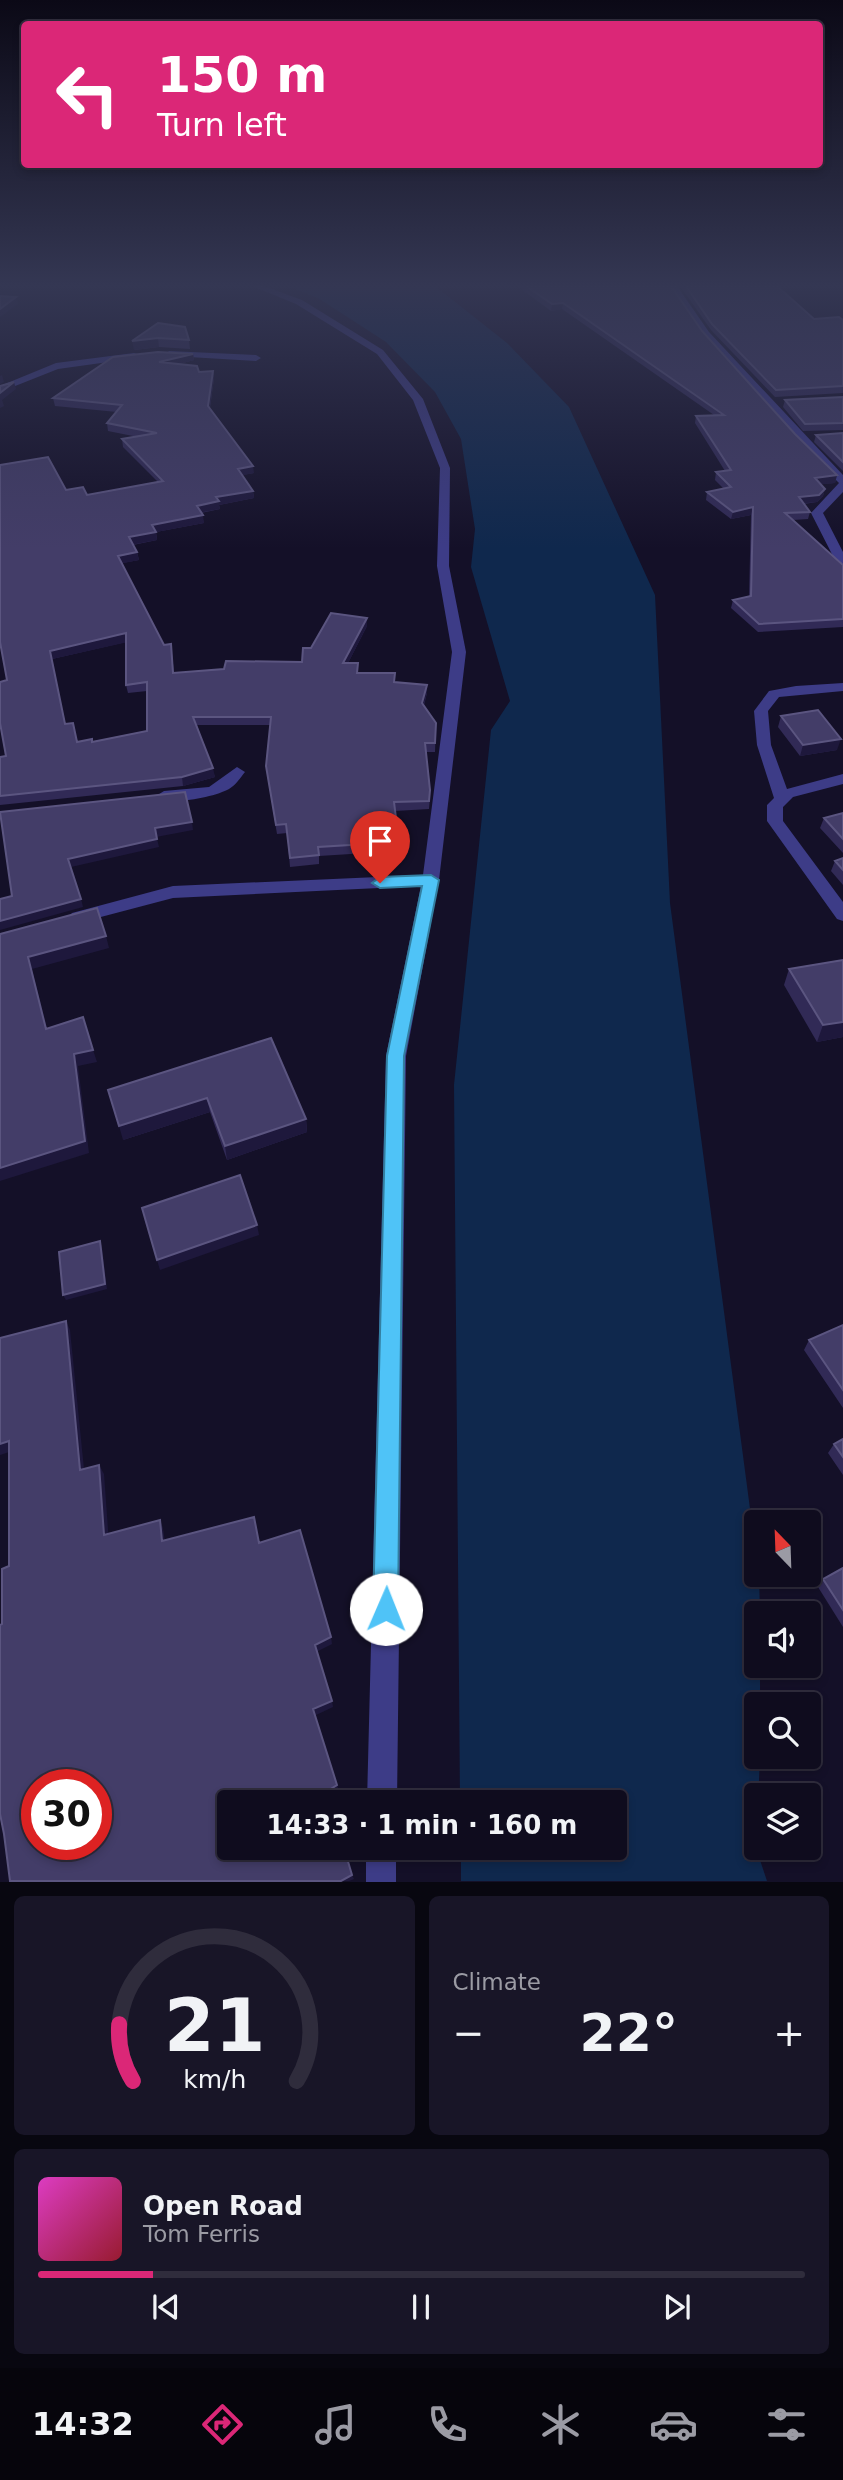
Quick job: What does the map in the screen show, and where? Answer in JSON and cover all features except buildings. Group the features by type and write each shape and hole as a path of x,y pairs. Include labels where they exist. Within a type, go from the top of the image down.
{"street":[{"path":"0,389 40,374"},
{"path":"382,1790 396,1056 431,880 459,652 443,566 445,468 418,399 398,374"},
{"path":"744,374 804,437 843,483 817,513 843,564"},
{"path":"771,403 783,402"},
{"path":"782,799 764,745 761,711 775,694 843,687"},
{"path":"147,797 219,789 231,782 237,772"},
{"path":"840,907 775,821 775,805 788,794 843,779"},
{"path":"66,920 173,892 431,880"},
{"path":"381,1860 381,1881"}],"water":[{"path":"417,374 537,374 569,407 655,595 670,903 750,1510 744,1510 744,1587 759,1587 760,1601 744,1601 744,1678 760,1678 760,1692 744,1692 744,1769 759,1769 759,1783 744,1783 744,1860 760,1860 767,1881 461,1881 461,1860 627,1860 627,1790 460,1790 454,1085 491,730 510,701 471,567 475,529 461,439 435,392"}],"route":[{"path":"380,883 431,880 396,1056 386,1609"}]}
